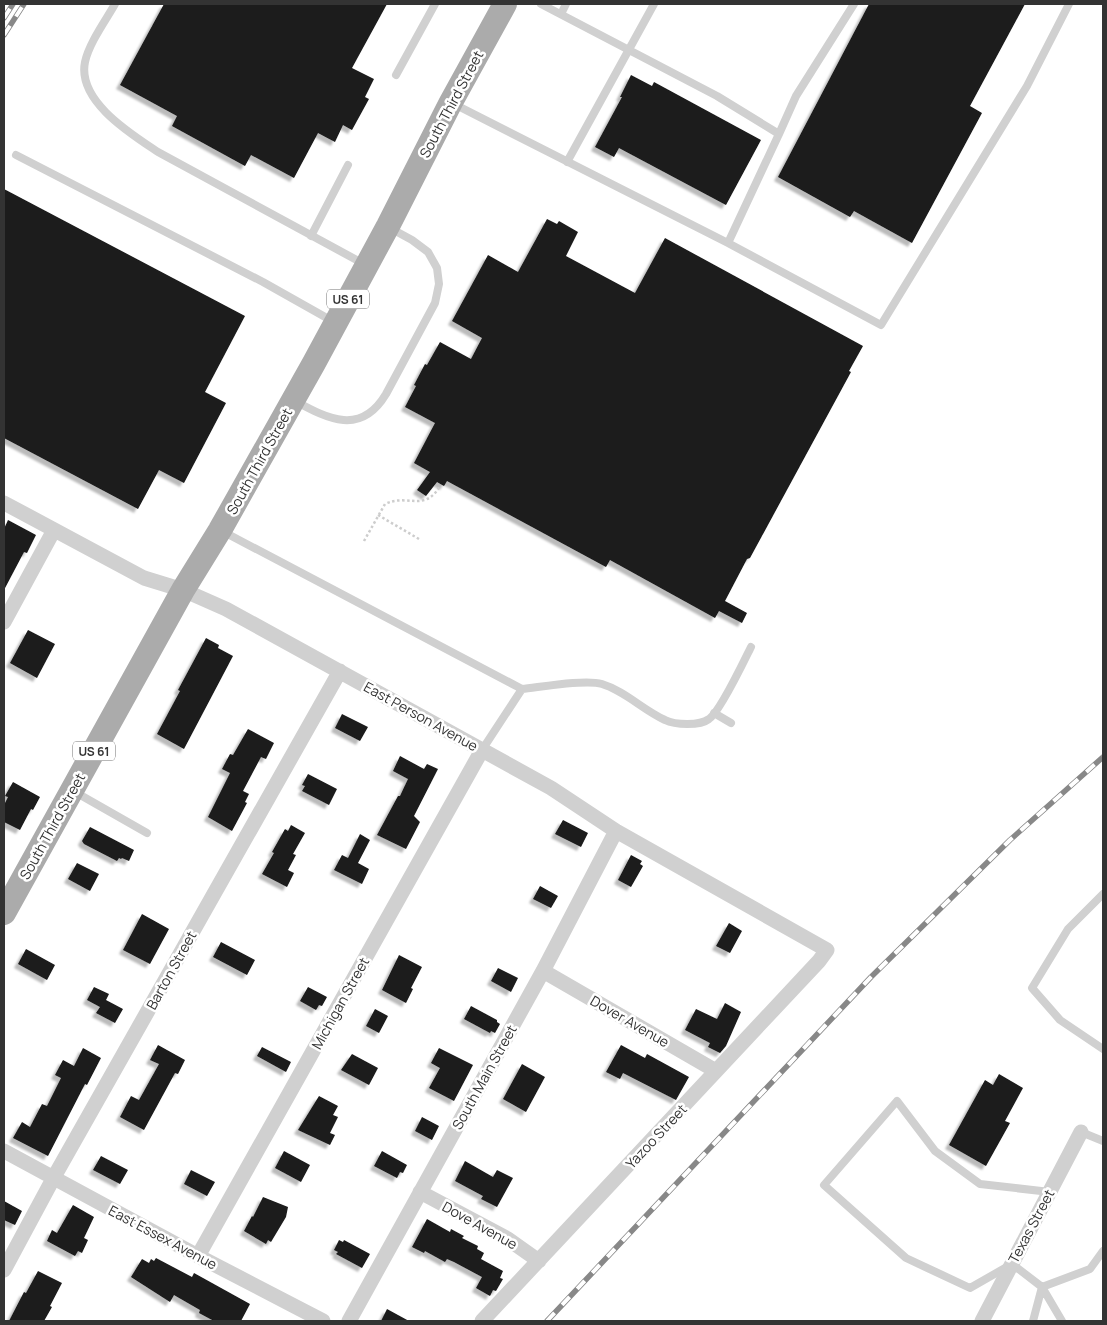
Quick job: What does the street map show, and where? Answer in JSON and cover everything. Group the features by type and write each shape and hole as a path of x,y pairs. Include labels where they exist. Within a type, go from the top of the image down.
{"main road":[{"name":"South Third Street","path":"4,912 183,590 220,530 294,400 388,226 451,102 505,4"}],"street":[{"name":"East Person Avenue","path":"4,503 144,578 183,590 226,609 551,788 616,831 827,950"},
{"path":"4,622 54,530"},
{"name":"Barton Street","path":"4,1270 54,1177 340,671"},
{"name":"Michigan Street","path":"198,1256 482,750"},
{"name":"South Main Street","path":"349,1321 543,971 616,831"},
{"name":"Yazoo Street","path":"482,1321 819,962 827,950"},
{"name":"Dover Avenue","path":"543,971 716,1071"},
{"name":"Texas Street","path":"982,1321 1081,1132"},
{"name":"East Essex Avenue","path":"4,1151 322,1321"},
{"name":"Dove Avenue","path":"420,1192 508,1238 539,1261"}],"lane":[{"path":"115,4 89,51 85,62 84,73 88,88 97,103 130,133 158,152 366,266"},
{"path":"396,75 435,4"},
{"path":"541,4 717,96 778,134"},
{"path":"561,14 566,4"},
{"path":"567,162 654,4"},
{"path":"728,244 796,96 854,4"},
{"path":"451,102 881,325 1027,86 1069,4"},
{"path":"16,154 263,282 336,323"},
{"path":"311,236 348,165"},
{"path":"294,400 327,417 348,421 357,420 369,413 376,408 386,394 435,303 439,284 437,268 428,252 388,226"},
{"path":"220,530 522,689 575,684 601,684 666,721 686,725 709,720 729,689 751,647"},
{"path":"482,750 522,689"},
{"path":"714,713 731,723"},
{"path":"72,791 147,833"},
{"path":"1103,894 1068,928 1032,988 1060,1020 1103,1049"},
{"path":"1050,1192 980,1184 936,1151 897,1101 824,1185 906,1258 970,1288 1012,1264 1042,1287 1062,1321"},
{"path":"1081,1132 1103,1141"},
{"path":"1042,1287 1090,1268 1103,1251"},
{"path":"1033,1321 1042,1287"}],"path":[{"path":"364,541 386,504 399,500 419,502 426,500 431,498 440,486"},
{"path":"378,515 419,539"}],"building":[{"path":"164,4 387,4 352,68 374,79 365,97 369,99 352,130 343,125 335,142 318,133 294,178 251,155 245,166 172,126 177,116 120,85"},
{"path":"869,4 1025,4 970,106 982,113 912,243 854,211 850,217 778,177"},
{"path":"631,75 652,86 654,82 761,140 726,205 619,148 614,157 595,147 622,97 620,97"},
{"path":"4,189 245,316 205,392 226,403 184,483 159,470 138,509 4,438"},
{"path":"547,219 557,224 559,221 578,232 566,256 635,293 665,238 863,346 849,371 851,372 725,601 747,613 742,623 719,611 715,618 610,560 606,567 447,481 444,486 437,482 426,496 417,490 430,472 414,463 435,423 405,407 416,386 414,385 440,342 471,359 482,338 452,321 488,255 518,272"},
{"path":"8,520 36,535 27,553 24,552 4,590 4,529"},
{"path":"28,630 55,644 37,678 10,663"},
{"path":"206,638 219,645 218,648 233,656 184,749 157,734"},
{"path":"342,714 368,727 360,741 335,728"},
{"path":"248,729 274,743 266,759 261,757 243,791 249,794 245,802 247,803 232,831 208,817 230,773 222,769 230,754 233,755"},
{"path":"400,756 424,769 427,764 438,769 414,816 420,822 406,849 377,835 408,779 393,771"},
{"path":"308,774 337,789 329,805 302,791 305,786 302,785"},
{"path":"13,782 40,797 20,830 4,822 4,805 8,797 5,796"},
{"path":"563,820 588,833 581,847 555,834"},
{"path":"291,825 305,833 293,854 296,855 288,870 294,873 287,887 262,874 285,829 288,831"},
{"path":"90,827 134,850 129,861 119,858 117,861 84,844 82,841"},
{"path":"360,834 370,840 358,863 369,869 362,884 334,870 342,855 348,858"},
{"path":"631,855 642,861 640,864 643,866 631,887 618,880"},
{"path":"77,863 99,874 90,891 68,879"},
{"path":"540,886 558,896 551,908 533,899"},
{"path":"142,914 169,929 150,964 123,950"},
{"path":"729,923 742,931 730,953 716,946"},
{"path":"221,942 255,960 247,975 213,957"},
{"path":"26,949 55,965 47,980 18,964"},
{"path":"399,955 422,967 411,988 413,989 406,1003 382,990"},
{"path":"498,968 518,978 511,992 491,981"},
{"path":"94,987 109,994 106,1000 123,1009 115,1023 96,1013 100,1007 87,1000"},
{"path":"308,987 327,997 322,1006 319,1005 316,1010 300,1001"},
{"path":"725,1003 741,1012 726,1046 720,1053 708,1047 710,1043 685,1030 696,1009 717,1019"},
{"path":"471,1006 497,1020 500,1024 495,1033 491,1031 490,1033 464,1019"},
{"path":"375,1009 388,1016 379,1033 366,1026"},
{"path":"158,1045 185,1060 178,1074 175,1073 144,1130 120,1117 131,1096 139,1100 159,1064 150,1060"},
{"path":"621,1045 645,1058 647,1054 689,1077 676,1100 623,1073 620,1079 606,1072"},
{"path":"262,1047 291,1062 286,1072 257,1056"},
{"path":"83,1048 101,1058 87,1085 85,1084 48,1156 13,1138 22,1122 30,1127 42,1104 47,1106 61,1078 55,1075 63,1060 74,1066"},
{"path":"439,1048 473,1065 454,1101 429,1088 440,1068 431,1063"},
{"path":"352,1054 378,1068 369,1085 341,1070"},
{"path":"522,1064 545,1077 526,1112 503,1099"},
{"path":"999,1074 1023,1088 1005,1121 1010,1123 986,1166 949,1145 985,1080 993,1085"},
{"path":"319,1096 338,1106 333,1115 338,1117 330,1133 335,1135 330,1145 298,1130"},
{"path":"422,1117 439,1126 432,1140 415,1131"},
{"path":"284,1151 310,1165 301,1182 275,1168"},
{"path":"382,1151 407,1165 403,1173 400,1172 397,1178 374,1166"},
{"path":"101,1156 128,1170 120,1184 93,1170"},
{"path":"465,1161 493,1177 497,1170 513,1178 497,1207 481,1199 483,1196 455,1181"},
{"path":"191,1170 215,1182 207,1196 184,1184"},
{"path":"263,1197 288,1207 286,1217 271,1242 268,1240 266,1244 244,1231"},
{"path":"4,1201 22,1211 15,1225 4,1220"},
{"path":"73,1205 94,1217 84,1238 88,1240 82,1253 78,1251 75,1256 47,1241 52,1230 57,1233"},
{"path":"427,1219 450,1232 451,1229 464,1236 462,1238 478,1246 477,1249 484,1253 481,1259 503,1271 500,1278 503,1279 496,1291 493,1290 490,1296 476,1288 482,1277 447,1259 445,1262 425,1251 424,1253 412,1247"},
{"path":"339,1240 343,1242 344,1240 370,1254 362,1268 336,1254 338,1252 334,1250"},
{"path":"156,1258 192,1277 194,1273 250,1304 241,1321 214,1321 199,1313 200,1310 174,1295 170,1302 131,1277 142,1259 149,1263 151,1259 154,1261"},
{"path":"38,1271 62,1283 44,1321 9,1321 24,1292 26,1293"},
{"path":"387,1309 409,1321 381,1321"}],"railway":[{"path":"4,18 13,4"},
{"path":"4,35 24,4"},
{"path":"547,1321 871,977 1010,840 1103,757"}]}
